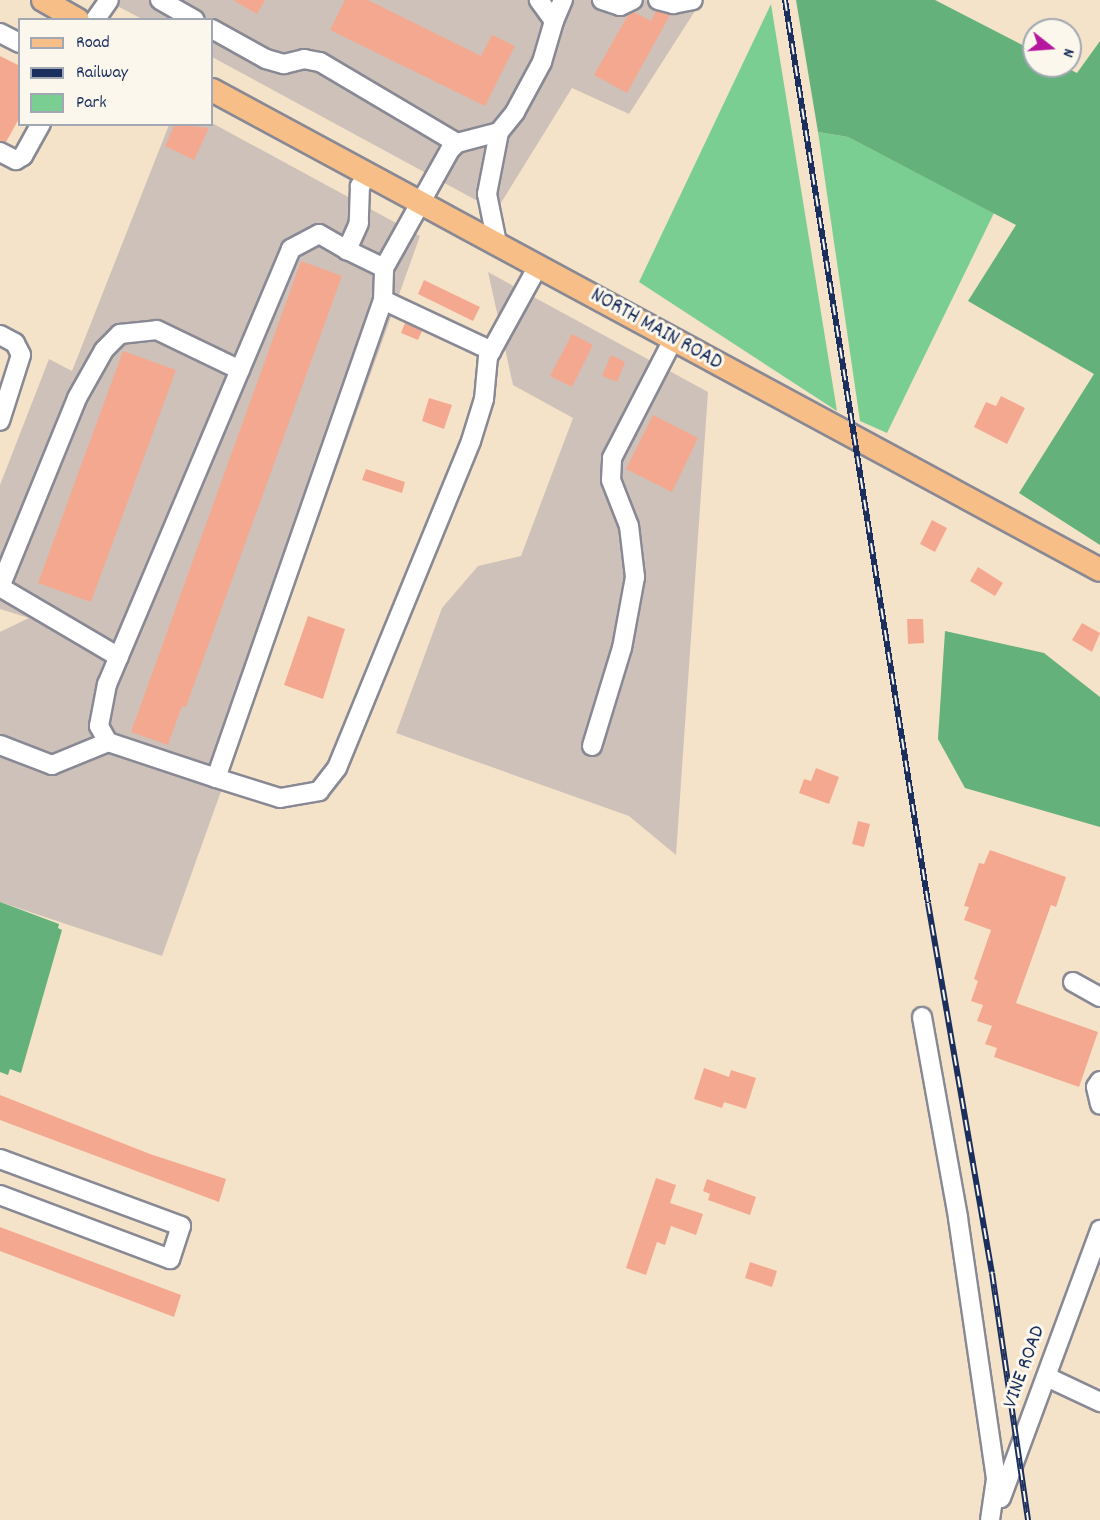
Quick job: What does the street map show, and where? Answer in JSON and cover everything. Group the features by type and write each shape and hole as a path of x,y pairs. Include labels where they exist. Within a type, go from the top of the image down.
{"main road":[{"path":"43,0 74,18"},
{"name":"NORTH MAIN ROAD","path":"213,91 423,202 673,340 1100,570"}],"street":[{"path":"96,18 109,0"},
{"path":"159,0 191,18"},
{"path":"539,0 554,21"},
{"path":"497,243 487,194 499,132 542,62 563,0"},
{"path":"602,0 620,6 633,0"},
{"path":"658,0 673,4 693,0"},
{"path":"213,30 266,59 284,64 303,59 320,62 457,143"},
{"path":"0,33 18,42"},
{"path":"0,152 16,160 23,156 40,126"},
{"path":"216,778 383,300 384,268 423,202 444,159 457,143 499,132"},
{"path":"347,250 359,223 360,186 370,174"},
{"path":"108,742 99,726 107,684 291,249 319,234 384,268"},
{"path":"0,745 52,765 108,742 280,798 319,791 337,768 471,441 492,351 538,266"},
{"path":"383,300 492,351"},
{"path":"119,657 0,587 77,398 104,350 120,334 157,330 240,370"},
{"path":"0,335 15,343 21,355 0,421"},
{"path":"592,746 622,648 635,577 629,526 611,480 612,458 673,340"},
{"path":"1073,982 1100,997"},
{"path":"922,1017 958,1218 996,1479 992,1520"},
{"path":"1100,1081 1096,1087 1100,1105"},
{"path":"0,1159 181,1226 170,1259 0,1195"},
{"path":"31,1207 44,1176"},
{"name":"VINE ROAD","path":"992,1520 1100,1230"},
{"path":"1047,1377 1100,1402"}],"shaded area":[{"path":"106,0 702,0 629,114 572,88 496,211 213,58 213,18 140,18"},
{"path":"213,124 420,236 162,956 0,902 0,632 29,618 0,609 0,485 49,359 72,371 169,126 213,126"},
{"path":"488,272 708,392 676,855 629,816 396,733 442,608 478,566 521,556 573,418 513,385"}],"green space":[{"path":"796,0 935,0 1022,45 1022,78 1082,78 1082,66 1100,41 1100,545 1019,493 1094,374 968,301 1016,225 848,137 818,132"},
{"path":"771,4 837,411 639,282"},
{"path":"818,132 848,137 994,213 887,433 860,421"},
{"path":"945,631 1044,653 1100,697 1100,827 965,788 938,739"},
{"path":"0,902 59,924 58,928 62,930 21,1073 10,1069 8,1075 0,1072"}],"building":[{"path":"233,0 265,0 257,14"},
{"path":"345,0 368,0 481,56 492,35 515,46 485,106 330,30"},
{"path":"656,11 670,15 627,93 594,75 628,15 634,12 651,21"},
{"path":"0,56 18,65 18,121 6,142 0,141"},
{"path":"174,126 209,128 194,160 165,146"},
{"path":"301,261 342,276 186,707 182,706 168,745 131,732"},
{"path":"424,280 480,307 473,321 418,294"},
{"path":"405,323 422,331 418,340 401,333"},
{"path":"572,334 593,345 572,387 550,376"},
{"path":"123,351 176,370 91,602 38,583"},
{"path":"611,355 625,362 617,382 602,376"},
{"path":"1001,396 1025,408 1007,444 974,427 986,402 996,406"},
{"path":"429,398 452,405 444,429 422,421"},
{"path":"653,415 698,438 672,492 626,469"},
{"path":"366,469 405,482 402,493 362,480"},
{"path":"932,520 947,528 935,552 920,544"},
{"path":"978,567 1003,583 995,596 970,581"},
{"path":"308,616 345,629 323,699 284,685"},
{"path":"907,619 923,619 924,643 908,644"},
{"path":"1082,623 1100,633 1092,652 1072,640"},
{"path":"816,768 839,777 829,804 799,793 804,779 811,781"},
{"path":"858,821 870,824 864,847 852,844"},
{"path":"990,850 1066,877 1056,907 1051,905 1016,1003 1098,1032 1079,1087 994,1057 997,1048 985,1044 992,1026 977,1021 983,1005 971,1001 978,981 974,979 991,930 964,920 969,907 964,906 979,863 984,864"},
{"path":"704,1068 729,1077 731,1070 756,1078 746,1109 724,1102 722,1108 694,1099"},
{"path":"0,1095 150,1154 226,1179 219,1202 0,1120"},
{"path":"656,1178 676,1185 670,1203 703,1214 696,1235 671,1226 665,1245 657,1242 646,1275 626,1268"},
{"path":"707,1179 756,1197 750,1215 708,1200 710,1194 703,1191"},
{"path":"0,1227 181,1295 174,1317 0,1251"},
{"path":"750,1262 777,1271 772,1287 745,1278"}],"railway":[{"path":"785,0 928,903 992,1273 1028,1520"}]}
